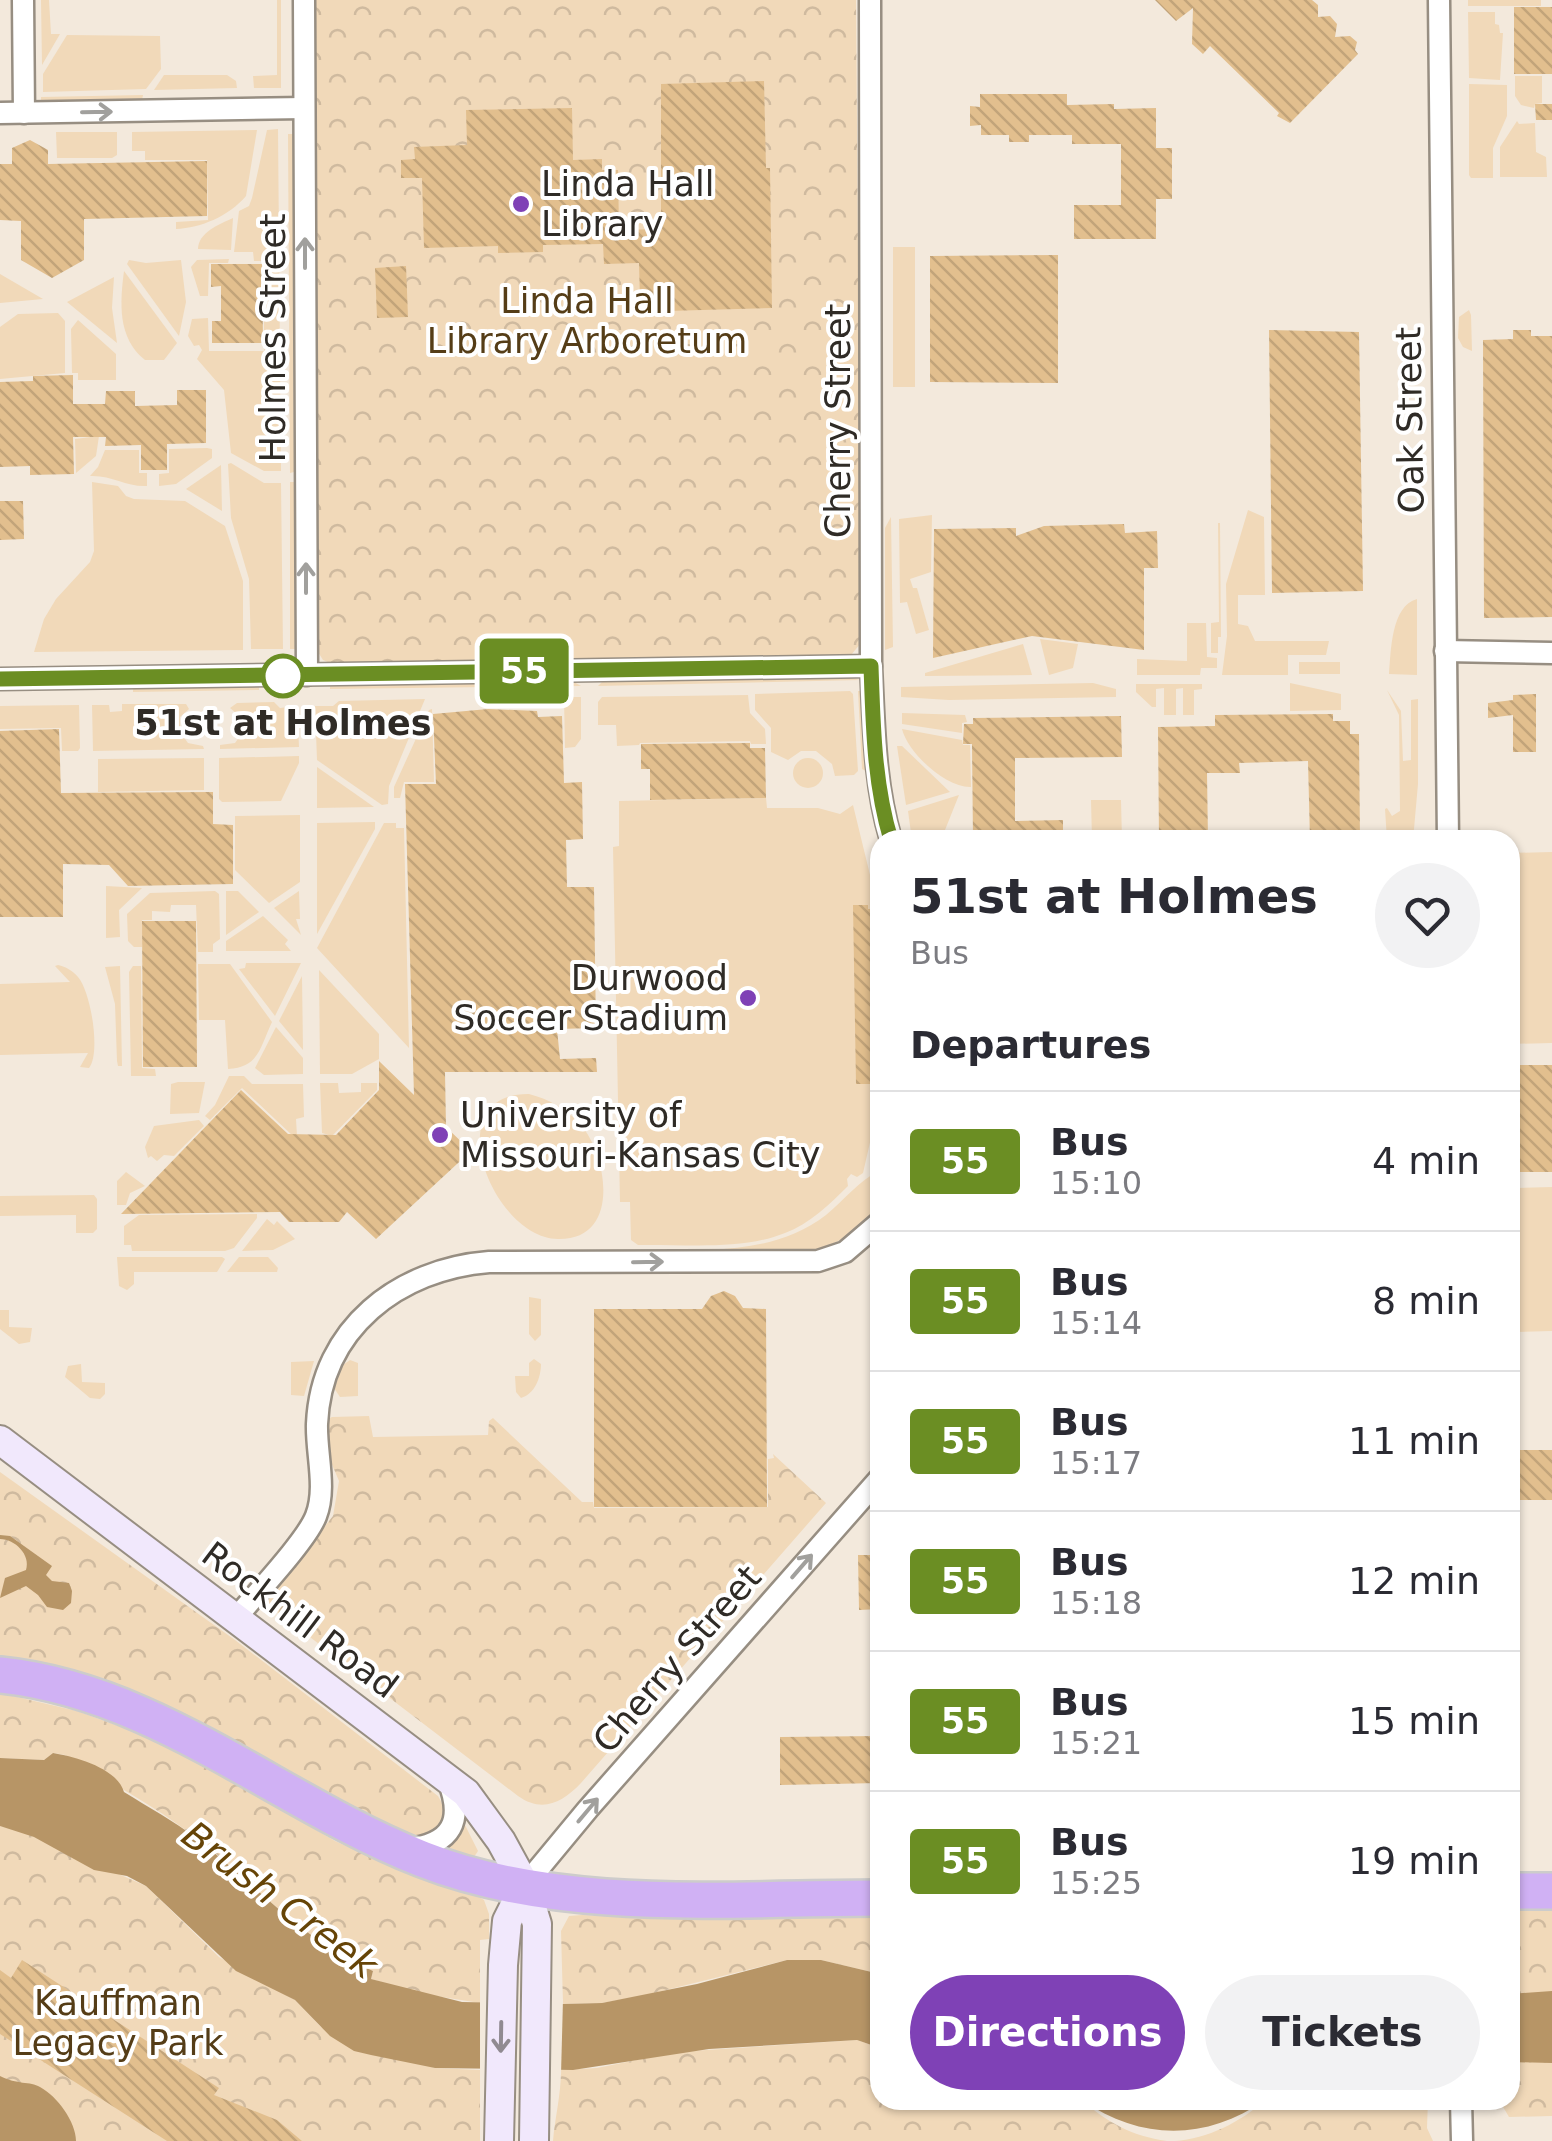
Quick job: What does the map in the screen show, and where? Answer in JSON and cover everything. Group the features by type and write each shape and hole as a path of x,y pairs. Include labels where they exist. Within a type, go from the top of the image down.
{"highway":[{"path":"0,1676 88,1695 160,1723 226,1756 324,1814 400,1850 468,1875 649,1898 870,1898"},
{"path":"1520,1892 1552,1891"}],"main road":[{"name":"Rockhill Road","path":"0,1440 466,1793 502,1841 526,1885 537,1924 534,2141"},
{"path":"499,2141 506,1920 526,1885"}],"street":[{"path":"24,0 24,113"},
{"name":"Holmes Street","path":"304,0 307,675"},
{"name":"Cherry Street","path":"870,0 871,666 874,749 888,830"},
{"name":"Oak Street","path":"1439,0 1448,830"},
{"path":"0,114 304,108"},
{"path":"1445,651 1552,653"},
{"path":"0,680 871,666"},
{"path":"236,1618 315,1518 321,1496 317,1455 319,1398 330,1365 356,1326 388,1293 435,1271 461,1264 818,1261 845,1252 870,1231"},
{"name":"Cherry Street","path":"526,1885 588,1809 870,1489"},
{"path":"400,1850 428,1846 443,1839 450,1830 456,1811 447,1778"},
{"path":"1461,2110 1462,2141"}],"green space":[{"path":"41,0 49,0 51,34 60,34 42,65"},
{"path":"277,0 281,0 281,88 254,88 253,76 277,75"},
{"name":"Linda Hall Library Arboretum","path":"314,0 856,0 861,643 851,655 330,663 323,660 318,652"},
{"path":"1468,0 1541,0 1541,6 1468,6"},
{"path":"1468,12 1495,12 1495,24 1503,33 1500,80 1469,78"},
{"path":"67,35 160,36 161,69 146,89 43,92 43,74"},
{"path":"164,75 227,75 236,81 237,88 154,90"},
{"path":"1515,76 1542,76 1542,103 1534,108 1521,105 1515,96"},
{"path":"1469,84 1507,85 1507,116 1493,148 1493,178 1469,175"},
{"path":"143,95 142,100 41,100 41,97"},
{"path":"1517,121 1535,123 1536,152 1546,157 1547,177 1500,177 1500,147"},
{"path":"278,129 281,471 264,471 231,453 224,390 197,359 202,350 188,336 192,319 208,318 209,351 264,351 264,261 254,261 253,252 234,252 239,211 249,206 252,198 267,130"},
{"path":"257,130 246,196 214,220 176,229 176,222 208,220 207,160 145,160 145,151 132,151 132,132"},
{"path":"56,132 117,132 117,155 57,158"},
{"path":"288,134 293,134 294,472 290,473"},
{"path":"233,218 231,250 198,249 205,234"},
{"path":"893,247 915,247 915,387 893,387"},
{"path":"229,259 228,263 209,263 208,296 200,296 191,267 197,260"},
{"path":"129,260 181,260 186,302 179,336 127,264"},
{"path":"124,271 177,343 164,360 145,360 129,341 122,319"},
{"path":"0,274 43,299 0,303"},
{"path":"114,277 112,308 117,343 67,302"},
{"path":"1469,310 1472,351 1463,347 1458,338 1459,317"},
{"path":"58,313 65,321 65,373 0,379 0,327 18,314"},
{"path":"78,320 116,354 116,380 78,380 78,373 72,373 71,329"},
{"path":"99,436 96,456 76,473 75,439"},
{"path":"169,449 212,449 212,458 176,484 159,486 159,474 169,473"},
{"path":"105,450 139,450 139,473 147,473 147,486 90,476"},
{"path":"231,463 264,483 281,483 283,649 251,649 249,579 231,518"},
{"path":"221,465 222,511 186,489"},
{"path":"92,482 118,486 134,499 185,501 225,526 243,581 243,650 34,652 44,619 56,599 90,562 94,551"},
{"path":"290,482 295,482 296,649 290,649"},
{"path":"1248,510 1264,517 1265,595 1238,595 1238,624 1248,626 1255,641 1329,641 1326,655 1288,655 1288,675 1222,675 1227,636 1226,584"},
{"path":"932,515 931,572 910,579 913,588 917,588 929,630 916,634 907,602 900,603 899,519"},
{"path":"891,517 893,647 885,650 885,528"},
{"path":"1218,523 1221,637 1218,653 1211,653 1211,623 1219,622"},
{"path":"1417,599 1417,675 1389,674 1397,620 1408,603"},
{"path":"1187,623 1206,623 1207,657 1217,658 1217,668 1201,668 1200,675 1137,675 1137,659 1187,661"},
{"path":"1040,639 1078,644 1073,668 1049,675"},
{"path":"1023,644 1032,675 925,676 925,673"},
{"path":"1299,662 1340,662 1340,674 1299,674"},
{"path":"843,676 860,680 598,686 603,681"},
{"path":"574,682 581,686 330,689 330,685"},
{"path":"1093,683 1116,689 1116,697 901,697 901,687"},
{"path":"1290,683 1341,694 1341,710 1290,711"},
{"path":"1136,684 1202,684 1202,689 1194,690 1194,715 1183,715 1183,688 1176,689 1176,715 1164,715 1164,688 1156,689 1156,707 1152,707 1136,692"},
{"path":"259,686 259,690 133,692 133,688"},
{"path":"1387,690 1401,711 1403,761 1411,760 1411,700 1418,699 1414,830 1386,830 1385,809 1392,816 1400,811 1399,715"},
{"path":"850,691 858,771 854,775 835,776 832,764 816,751 801,751 788,760 771,752 771,728 755,710 755,694"},
{"path":"858,691 864,691 870,773 862,769"},
{"path":"748,695 750,713 765,729 766,744 750,741 617,746 616,725 598,725 598,702 602,697"},
{"path":"564,697 581,697 581,739 575,747 565,748"},
{"path":"425,699 389,786 388,804 382,805 317,760 315,706 333,706 339,701"},
{"path":"274,702 280,708 297,706 299,747 220,749 220,745 235,743 243,732 242,718 230,708 237,703"},
{"path":"122,704 186,704 189,709 180,717 180,732 188,743 204,749 93,751 92,705 109,705 110,712 122,711"},
{"path":"79,705 78,751 62,751 61,728 0,729 0,706"},
{"path":"432,709 434,782 404,782 400,798 394,798 394,787"},
{"path":"902,713 965,715 967,722 962,723 962,733 902,724"},
{"path":"902,729 962,740 963,745 970,745 971,787 951,782 929,767"},
{"path":"897,746 902,746 950,792 906,805"},
{"path":"299,756 281,801 219,799 219,758"},
{"path":"204,758 204,790 98,792 98,759"},
{"path":"808,758 819,762 823,773 819,784 808,788 797,784 793,773 797,762"},
{"path":"317,767 374,807 317,808"},
{"path":"959,795 945,830 911,830 908,811"},
{"name":"Durwood Soccer Stadium","path":"766,798 767,808 818,808 840,814 853,805 870,875 870,1142 863,1173 857,1177 851,1174 848,1186 819,1213 768,1239 693,1246 638,1245 631,1240 630,1202 620,1202 613,847 619,846 619,801"},
{"path":"1091,800 1121,800 1122,830 1092,830"},
{"path":"300,815 300,882 269,903 235,870 235,816"},
{"path":"375,822 375,829 317,934 317,823"},
{"path":"384,823 404,828 409,1048 317,948"},
{"path":"1552,852 1552,1043 1520,1044 1520,853"},
{"path":"106,886 142,888 119,910 120,937 106,938"},
{"path":"226,891 238,891 259,912 226,935"},
{"path":"299,891 300,919 296,919 301,935 274,908"},
{"path":"150,893 219,894 220,939 213,944 213,952 198,952 196,905 171,905 170,912 152,911 152,920 142,920 142,947 134,947 128,941 127,914"},
{"path":"263,916 288,940 285,944 291,951 226,951 226,941"},
{"path":"246,963 301,963 275,1016 239,969 245,968"},
{"path":"198,964 230,964 272,1022 257,1054 246,1065 228,1069 225,1020 199,1020"},
{"path":"55,966 76,975 87,995 94,1037 89,1068 80,1067 88,1053 0,1055 0,984 70,982"},
{"path":"120,966 122,1066 118,1066 115,1004 105,967"},
{"path":"133,966 141,966 142,1068 155,1069 156,1076 131,1076 129,972"},
{"path":"319,970 379,1034 379,1059 352,1074 320,1074"},
{"path":"302,976 303,1050 279,1021"},
{"path":"276,1027 303,1058 303,1074 264,1075 255,1068"},
{"path":"229,1076 244,1076 252,1084 303,1084 304,1117 296,1119 297,1136 242,1088 210,1120 205,1116"},
{"path":"205,1082 199,1113 170,1114 171,1084"},
{"path":"320,1083 338,1083 339,1093 361,1092 361,1083 377,1083 377,1090 332,1136 322,1133"},
{"path":"529,1094 558,1106 576,1120 598,1156 603,1194 600,1212 592,1226 578,1236 558,1239 534,1232 513,1216 495,1192 484,1166 480,1139 485,1116 501,1100"},
{"path":"199,1120 204,1126 174,1156 164,1155 157,1161 148,1158 145,1147 154,1126"},
{"path":"126,1172 145,1186 130,1193 126,1205 117,1205 117,1181"},
{"path":"870,1177 870,1216 850,1235 822,1249 653,1252 743,1247 786,1237 826,1215"},
{"path":"1552,1187 1552,1331 1520,1332 1520,1188"},
{"path":"94,1195 97,1229 93,1233 76,1233 76,1215 0,1216 0,1196"},
{"path":"257,1214 234,1248 225,1251 132,1251 131,1245 124,1245 124,1226 139,1215"},
{"path":"267,1219 274,1225 277,1221 295,1239 273,1250 242,1251"},
{"path":"117,1257 225,1259 217,1272 134,1272 134,1284 127,1290 119,1286"},
{"path":"239,1257 268,1257 277,1272 227,1272"},
{"path":"529,1297 541,1299 541,1335 535,1341 529,1334"},
{"path":"0,1310 9,1310 9,1327 32,1328 30,1342 19,1344 0,1329"},
{"path":"534,1359 541,1364 538,1379 530,1393 521,1398 516,1392 515,1376 529,1376 529,1363"},
{"path":"350,1360 358,1363 358,1396 340,1397 334,1388 343,1365"},
{"path":"314,1361 304,1396 291,1395 291,1362"},
{"path":"81,1364 82,1382 105,1383 105,1394 100,1399 90,1398 65,1377 68,1366"},
{"path":"369,1416 373,1437 488,1435 493,1418 582,1502 593,1502 594,1508 768,1507 768,1459 774,1458 773,1454 826,1503 581,1783 559,1800 535,1804 518,1796 264,1602 333,1516 339,1481 325,1448 326,1420"},
{"path":"0,1472 235,1640 438,1796 444,1815 435,1834 418,1840 0,1659"},
{"path":"0,1693 77,1711 127,1729 207,1766 335,1841 484,1900 489,1914 489,1939 480,1940 480,2003 423,1994 371,1979 373,1971 347,1959 301,1928 180,1826 65,1755 53,1753 44,1760 0,1758"},
{"path":"464,1823 478,1851 474,1857 445,1849"},
{"name":"Kauffman Legacy Park","path":"0,1826 14,1828 146,1886 219,1957 295,2000 321,2027 435,2068 480,2070 480,2141 0,2141"},
{"path":"1552,1909 1552,2116 1509,2117 1505,2110 1520,2110 1520,1910"},
{"path":"569,1916 870,1916 870,1972 821,1960 787,1960 646,1995 602,2003 563,2004 561,1931"},
{"path":"857,2040 870,2045 870,2110 1095,2110 1121,2127 1167,2141 553,2141 561,2070 597,2068 676,2052"},
{"path":"1252,2110 1428,2110 1427,2128 1433,2141 1175,2141 1199,2137"}],"shaded area":[{"path":"0,1535 10,1536 52,1566 46,1575 52,1581 69,1583 71,1603 63,1610 47,1607 26,1586 0,1598 5,1578 26,1570 27,1564 20,1549 0,1539"},
{"path":"53,1753 105,1770 124,1792 196,1838 302,1928 373,1971 371,1979 462,2002 602,2003 697,1984 787,1960 821,1960 870,1972 870,2045 857,2040 709,2049 573,2070 435,2068 354,2051 330,2036 295,2000 236,1971 146,1886 127,1876 94,1870 34,1837 0,1826 0,1758 44,1760"},
{"path":"1552,1991 1552,2063 1520,2062 1520,1993"},
{"path":"0,2076 46,2091 69,2118 76,2141 0,2141"},
{"path":"1099,2110 1248,2110 1220,2123 1174,2131 1150,2129"}],"pier":[{"path":"480,1998 563,1999 561,2075 480,2075"}],"building":[{"path":"1155,0 1312,0 1318,5 1318,17 1330,16 1337,24 1335,37 1350,36 1357,42 1358,54 1290,123 1277,116 1279,113 1210,46 1203,54 1192,44 1193,8 1176,21"},
{"path":"1514,7 1552,7 1552,74 1514,74"},
{"name":"Linda Hall Library","path":"764,81 772,308 667,311 667,299 640,300 639,263 604,264 603,244 543,245 543,252 498,253 498,246 424,248 422,178 401,178 401,160 415,159 414,147 467,145 466,110 572,108 573,160 602,159 602,170 618,170 619,230 661,229 661,84"},
{"path":"980,94 1067,94 1067,105 1156,108 1156,148 1172,148 1172,199 1156,199 1156,239 1074,239 1074,205 1121,205 1121,144 1072,144 1072,135 1029,135 1029,142 1009,142 1009,135 981,135 981,125 970,126 970,106 980,107"},
{"path":"1535,104 1552,104 1552,120 1536,120"},
{"path":"30,140 48,150 48,164 207,161 207,216 84,219 84,260 52,278 21,260 21,221 0,220 0,164 12,164 12,148"},
{"path":"1058,255 1058,383 930,382 930,256"},
{"path":"211,264 262,264 263,343 212,343 212,321 221,321 221,286 211,287"},
{"path":"406,266 408,317 377,318 375,268"},
{"path":"1269,330 1359,332 1363,591 1272,593"},
{"path":"1513,330 1531,330 1531,336 1552,336 1552,617 1484,618 1483,340 1513,339"},
{"path":"73,375 73,404 105,404 106,391 135,391 135,406 177,405 177,390 206,390 206,443 167,444 167,470 141,470 141,445 105,446 106,437 73,437 74,474 30,475 30,466 0,467 0,382"},
{"path":"0,501 23,501 24,539 0,540"},
{"path":"1124,524 1125,533 1157,531 1158,568 1144,568 1144,650 1032,636 933,658 934,529 1016,528 1016,536 1044,526"},
{"path":"1536,694 1536,752 1513,752 1513,715 1488,718 1488,703 1513,700 1513,695"},
{"path":"488,709 537,711 538,717 562,716 564,783 582,782 583,839 566,840 567,887 594,887 596,1028 557,1029 560,1059 596,1058 597,1072 445,1072 446,1127 471,1151 376,1239 347,1212 339,1222 289,1222 280,1212 121,1214 241,1090 288,1134 336,1135 379,1090 379,1061 414,1095 405,784 436,784 433,714"},
{"path":"1333,714 1333,721 1350,721 1350,734 1359,734 1360,830 1310,830 1308,761 1239,763 1240,773 1207,773 1208,830 1159,830 1158,727 1215,726 1215,715"},
{"path":"1121,716 1122,757 1015,758 1015,821 1063,820 1063,830 973,830 972,744 963,744 964,724 973,724 973,718"},
{"path":"59,729 61,793 213,792 213,824 233,825 233,884 128,886 109,865 63,864 63,917 0,917 0,731"},
{"path":"750,743 750,748 765,748 766,798 650,800 650,769 641,769 641,744"},
{"path":"853,905 868,905 870,1084 856,1084"},
{"path":"142,921 196,921 197,1067 143,1067"},
{"path":"1520,1065 1552,1065 1552,1172 1520,1172"},
{"path":"724,1291 735,1296 743,1308 766,1309 767,1507 594,1507 594,1309 702,1309 711,1296"},
{"path":"1520,1450 1552,1450 1552,1500 1520,1500"},
{"path":"858,1555 870,1555 870,1609 859,1610"},
{"path":"870,1736 870,1783 780,1785 780,1737"},
{"path":"22,1960 219,2088 214,2095 277,2120 302,2141 167,2141 0,2034 0,1970 11,1978"}],"bus line":[{"name":"55","path":"0,679 871,666 874,749 888,830"}],"place":[{"name":"Linda Hall Library","path":"521,204"},
{"name":"51st at Holmes","path":"283,676"},
{"name":"Durwood Soccer Stadium","path":"748,998"},
{"name":"University of Missouri-Kansas City","path":"440,1135"}],"water label":[{"name":"Brush Creek","path":"280,1900"}]}
